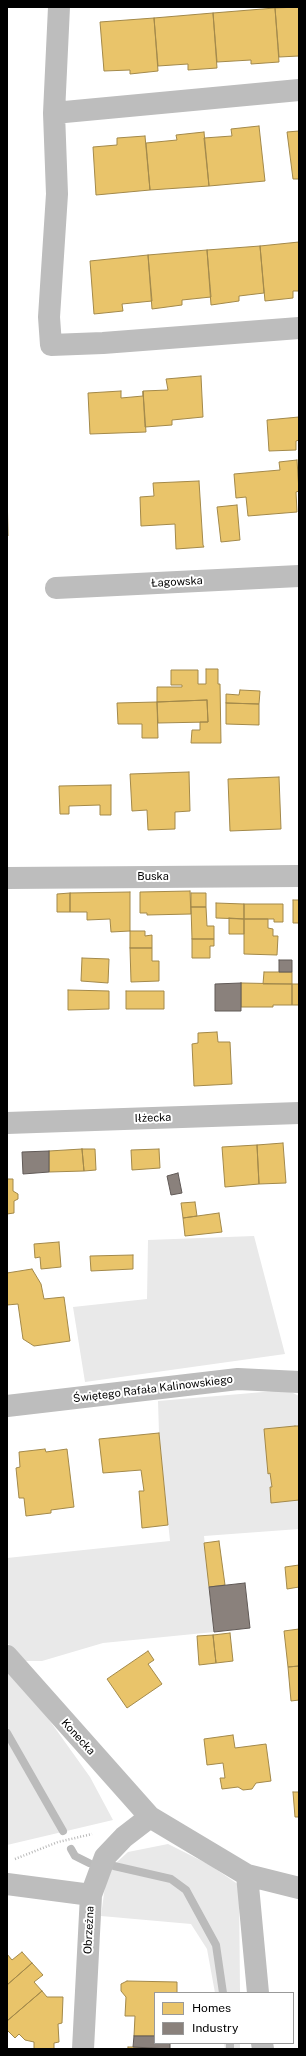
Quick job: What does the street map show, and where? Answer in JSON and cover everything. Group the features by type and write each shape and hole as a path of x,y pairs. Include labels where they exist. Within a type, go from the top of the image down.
{"street":[{"path":"59,7 54,113 57,194 49,317 51,345 103,343 299,328"},
{"path":"54,113 299,90"},
{"name":"Łagowska","path":"56,588 299,576"},
{"name":"Buska","path":"7,878 299,876"},
{"name":"Iłżecka","path":"7,1123 299,1113"},
{"name":"Świętego Rafała Kalinowskiego","path":"7,1406 238,1379 299,1382"},
{"name":"Konecka","path":"7,1656 150,1817 248,1875 299,1888"},
{"path":"90,1895 106,1857 124,1838 150,1817"},
{"path":"248,1875 258,1992"},
{"name":"Obrzeżna","path":"7,1884 90,1895 83,2049"}],"path":[{"path":"13,1860 79,1836 110,1833 124,1838"}],"shaded area":[{"path":"254,1236 285,1354 85,1382 73,1307 147,1299 148,1240"},
{"path":"287,1390 299,1396 299,1529 204,1536 214,1632 103,1643 42,1661 21,1661 7,1642 7,1558 170,1541 159,1433 158,1401"},
{"path":"7,1661 90,1777 113,1820 7,1845"},
{"path":"168,1844 210,1865 239,1885 240,1992 215,1992 207,1949 191,1924 101,1916 107,1871 128,1852"},
{"path":"224,2044 240,2044 240,2049 225,2049"}],"building: Homes":[{"path":"299,7 299,56 279,57 275,8"},
{"path":"275,8 279,62 251,64 251,60 217,62 213,13"},
{"path":"213,13 217,68 188,70 188,64 158,66 154,18"},
{"path":"154,18 158,71 130,74 130,70 104,71 100,22"},
{"path":"259,126 265,181 209,186 204,138 232,136 231,129"},
{"path":"299,131 299,179 293,179 287,132"},
{"path":"204,132 209,186 150,190 146,143 177,140 176,135"},
{"path":"145,136 150,190 96,195 93,147 117,145 117,138"},
{"path":"299,242 299,291 293,291 293,298 265,301 260,246"},
{"path":"260,246 264,293 239,296 239,301 211,305 207,250"},
{"path":"207,250 211,297 182,300 182,305 152,309 148,255"},
{"path":"148,255 152,301 122,304 123,311 94,314 90,261"},
{"path":"201,376 203,417 172,420 172,425 145,427 143,391 168,390 166,379"},
{"path":"121,391 121,398 143,396 143,391 146,432 90,434 88,393"},
{"path":"299,417 299,440 296,441 296,450 269,451 267,420"},
{"path":"297,460 299,491 296,492 297,512 248,516 246,497 236,498 234,474 280,470 279,462"},
{"path":"199,481 204,547 176,549 175,524 141,526 140,497 154,496 153,483"},
{"path":"7,487 8,536 7,536"},
{"path":"237,505 240,540 221,542 217,507"},
{"path":"206,669 218,669 218,684 220,684 221,743 191,743 192,730 200,730 200,722 208,722 207,700 157,702 157,687 182,687 182,685 171,685 171,670 198,670 198,684 206,684"},
{"path":"240,690 260,691 259,704 226,703 226,694 239,695"},
{"path":"207,700 208,722 158,723 157,702"},
{"path":"157,702 158,738 142,738 142,724 118,724 117,703"},
{"path":"226,703 259,704 259,725 226,724"},
{"path":"189,772 190,811 175,812 175,829 148,830 147,810 132,811 130,774"},
{"path":"279,777 281,829 230,831 228,779"},
{"path":"111,785 111,815 100,815 100,805 69,806 69,814 60,814 59,786"},
{"path":"190,891 191,914 147,915 147,913 140,913 140,892"},
{"path":"130,892 130,931 111,932 110,919 87,920 87,912 70,912 70,893"},
{"path":"70,893 70,912 57,912 57,894"},
{"path":"191,893 206,893 206,907 191,907"},
{"path":"293,900 299,900 299,923 293,923"},
{"path":"216,903 244,904 244,919 216,918"},
{"path":"244,904 283,904 283,922 274,922 274,919 244,919"},
{"path":"191,907 206,907 207,926 214,926 214,939 192,939"},
{"path":"229,918 244,919 244,934 229,934"},
{"path":"244,919 268,919 268,928 273,929 273,936 278,936 277,955 244,954"},
{"path":"130,931 145,931 145,936 152,935 152,948 130,948"},
{"path":"192,939 214,939 214,946 210,946 210,958 192,958"},
{"path":"130,948 152,948 152,961 159,961 159,981 131,982"},
{"path":"82,958 109,959 108,983 81,981"},
{"path":"264,972 292,972 292,984 263,984"},
{"path":"241,983 292,984 292,1005 273,1005 273,1007 241,1007"},
{"path":"292,984 299,984 299,1005 292,1005"},
{"path":"68,990 109,991 109,1009 68,1010"},
{"path":"126,991 164,991 164,1009 126,1009"},
{"path":"217,1032 218,1042 230,1042 232,1084 194,1086 192,1044 198,1043 198,1033"},
{"path":"283,1143 286,1183 259,1184 257,1145"},
{"path":"257,1145 259,1184 225,1187 222,1147"},
{"path":"82,1149 95,1149 96,1170 84,1171"},
{"path":"82,1149 84,1171 49,1172 49,1151"},
{"path":"159,1149 160,1168 132,1170 131,1150"},
{"path":"7,1179 13,1179 13,1191 18,1194 18,1199 14,1201 14,1213 7,1214"},
{"path":"195,1202 197,1216 183,1218 181,1203"},
{"path":"219,1213 222,1232 185,1236 183,1218"},
{"path":"59,1242 61,1267 41,1269 40,1257 35,1258 34,1244"},
{"path":"133,1255 133,1269 91,1271 90,1256"},
{"path":"32,1269 41,1284 44,1299 64,1297 70,1341 34,1346 23,1339 18,1304 7,1305 7,1273"},
{"path":"299,1426 299,1500 271,1503 270,1487 272,1487 270,1473 268,1474 264,1429"},
{"path":"159,1433 168,1525 142,1528 139,1491 144,1491 141,1470 103,1473 99,1439"},
{"path":"45,1449 46,1452 67,1449 74,1507 51,1510 51,1513 26,1516 24,1498 19,1498 16,1468 20,1467 19,1452"},
{"path":"219,1541 225,1585 209,1587 204,1543"},
{"path":"299,1565 299,1587 287,1589 285,1567"},
{"path":"299,1629 299,1666 288,1667 284,1631"},
{"path":"230,1633 233,1661 216,1663 213,1635"},
{"path":"213,1635 216,1663 199,1665 197,1636"},
{"path":"148,1651 154,1660 148,1664 162,1684 127,1708 107,1679"},
{"path":"299,1666 299,1700 291,1701 288,1667"},
{"path":"233,1735 235,1748 266,1744 271,1781 256,1783 252,1789 243,1790 238,1787 222,1789 220,1778 225,1778 223,1763 207,1765 204,1739"},
{"path":"293,1792 299,1792 299,1817 295,1817"},
{"path":"22,1952 32,1963 7,1985 7,1954 12,1960"},
{"path":"32,1963 43,1975 34,1982 42,1991 7,2021 7,1985"},
{"path":"127,1981 177,1982 177,1992 154,1992 154,2036 134,2036 135,2016 125,2016 126,1997 121,1991 121,1984"},
{"path":"42,1991 47,1997 63,1997 62,2023 58,2024 59,2042 54,2043 54,2049 34,2049 34,2042 25,2040 19,2034 15,2038 7,2030 7,2021"},
{"path":"128,2047 133,2047 170,2049 128,2049"}],"building: Industry":[{"path":"279,960 292,960 292,972 279,972"},
{"path":"241,983 241,1011 215,1011 215,984"},
{"path":"49,1151 49,1172 23,1174 22,1152"},
{"path":"178,1173 182,1193 171,1195 167,1176"},
{"path":"245,1583 250,1628 214,1632 209,1587"},
{"path":"134,2036 154,2036 154,2044 170,2044 170,2049 133,2047"}],"waterway":[{"path":"7,1733 63,1831"},
{"path":"71,1849 75,1856 89,1863"},
{"path":"114,1866 171,1879 186,1890 216,1945 223,1992"},
{"path":"230,2044 230,2049"}]}
